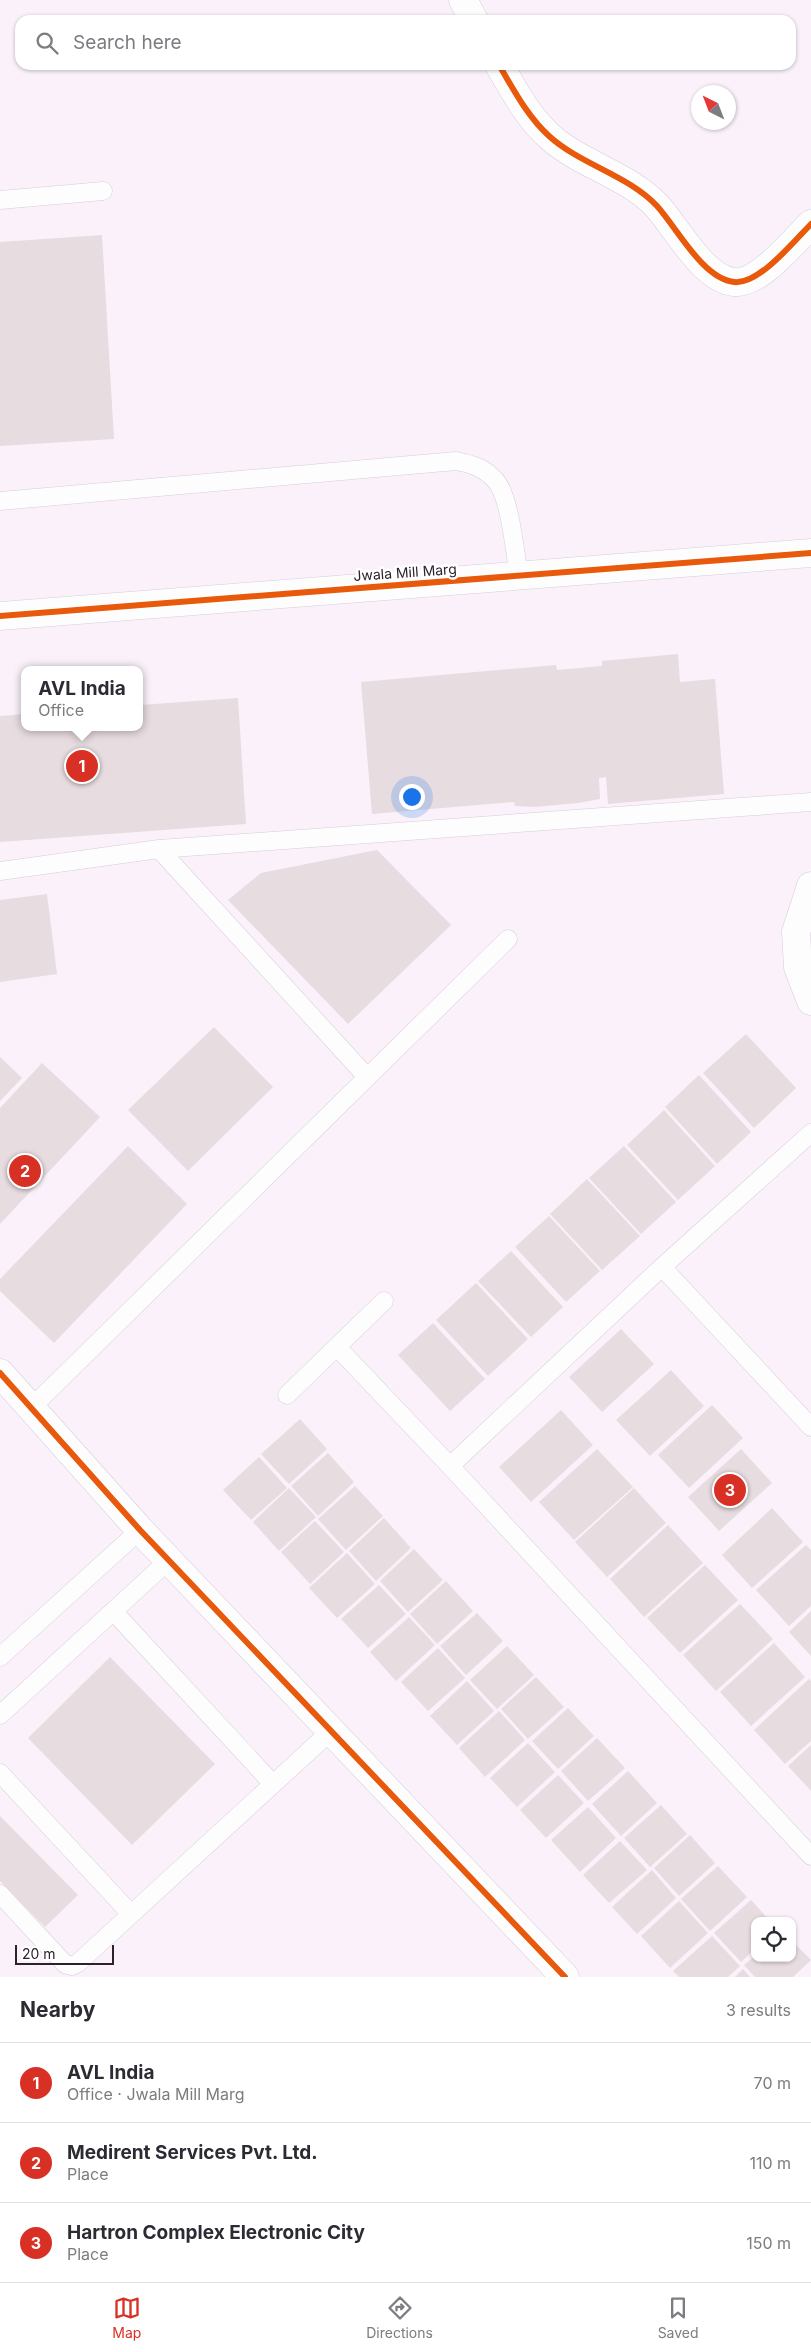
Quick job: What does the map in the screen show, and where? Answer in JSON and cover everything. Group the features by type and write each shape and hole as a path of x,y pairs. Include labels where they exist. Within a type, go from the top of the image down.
{"street":[{"path":"463,0 471,15"},
{"path":"501,70 528,114 549,136 569,152 639,190 657,206 700,262 716,275 735,282 757,276 781,256 811,224"},
{"name":"Jwala Mill Marg","path":"0,616 811,553"},
{"path":"811,886 796,932 798,967 811,1001"},
{"path":"0,1373 168,1560 565,1977"}],"lane":[{"path":"0,200 103,191"},
{"path":"0,501 456,461 472,464 487,472 498,483 508,512 519,576"},
{"path":"0,871 158,849 811,802"},
{"path":"158,849 368,1077"},
{"path":"32,1407 508,939"},
{"path":"450,1466 662,1267 811,1133"},
{"path":"662,1267 811,1427"},
{"path":"287,1395 384,1301"},
{"path":"336,1347 450,1466 811,1856"},
{"path":"0,1657 140,1530"},
{"path":"0,1715 168,1560"},
{"path":"113,1612 273,1784"},
{"path":"0,1894 65,1964 72,1966 78,1963 331,1731"},
{"path":"0,1773 132,1914"}],"building":[{"path":"102,235 114,439 0,446 0,242"},
{"path":"678,654 680,682 715,679 724,794 608,804 606,777 599,778 600,799 578,803 535,807 515,806 514,802 372,814 361,682 556,665 557,670 602,666 602,661"},
{"path":"238,698 246,824 0,842 0,716 21,714 21,731 143,731 143,705"},
{"path":"377,850 451,925 348,1024 228,900 261,873"},
{"path":"47,894 57,974 0,982 0,900"},
{"path":"214,1027 273,1087 188,1171 128,1110"},
{"path":"746,1034 796,1088 754,1128 703,1073"},
{"path":"0,1057 22,1078 0,1101"},
{"path":"42,1063 100,1117 0,1224 0,1108"},
{"path":"699,1075 751,1132 717,1164 665,1107"},
{"path":"664,1110 715,1166 678,1200 627,1145"},
{"path":"128,1146 187,1204 54,1343 0,1291 0,1279"},
{"path":"624,1146 676,1202 641,1234 589,1178"},
{"path":"587,1179 640,1236 602,1270 550,1214"},
{"path":"549,1216 600,1271 566,1302 515,1247"},
{"path":"511,1251 563,1307 531,1337 478,1281"},
{"path":"476,1283 528,1339 488,1376 436,1320"},
{"path":"433,1323 485,1379 450,1411 398,1355"},
{"path":"621,1329 654,1364 602,1412 569,1377"},
{"path":"671,1370 704,1406 650,1456 616,1420"},
{"path":"712,1405 743,1438 689,1488 658,1455"},
{"path":"561,1410 593,1445 531,1502 499,1467"},
{"path":"300,1419 327,1449 289,1484 261,1454"},
{"path":"597,1449 633,1487 574,1540 539,1502"},
{"path":"741,1449 772,1483 719,1531 688,1497"},
{"path":"328,1453 354,1482 318,1516 291,1486"},
{"path":"259,1457 287,1488 251,1520 223,1490"},
{"path":"355,1486 383,1516 346,1550 318,1519"},
{"path":"289,1488 316,1517 279,1551 253,1522"},
{"path":"634,1488 666,1523 607,1577 575,1542"},
{"path":"772,1508 803,1542 752,1588 722,1555"},
{"path":"384,1518 411,1548 376,1581 349,1551"},
{"path":"315,1521 344,1552 310,1584 281,1552"},
{"path":"668,1525 703,1563 644,1617 610,1579"},
{"path":"806,1545 811,1550 811,1606 789,1626 756,1590"},
{"path":"414,1549 443,1580 408,1612 380,1581"},
{"path":"347,1553 375,1584 337,1618 309,1588"},
{"path":"705,1565 738,1600 680,1653 647,1618"},
{"path":"446,1581 473,1611 437,1644 410,1614"},
{"path":"379,1585 406,1614 368,1648 341,1619"},
{"path":"740,1604 773,1639 716,1691 683,1655"},
{"path":"811,1611 811,1656 789,1632"},
{"path":"477,1613 503,1641 466,1675 440,1646"},
{"path":"409,1617 435,1645 396,1681 370,1652"},
{"path":"774,1643 805,1677 751,1726 720,1692"},
{"path":"507,1646 534,1675 497,1709 470,1680"},
{"path":"438,1648 465,1678 428,1711 401,1682"},
{"path":"110,1657 215,1764 132,1845 28,1738"},
{"path":"536,1677 564,1707 528,1739 501,1709"},
{"path":"809,1679 811,1681 811,1741 785,1764 754,1730"},
{"path":"467,1681 494,1711 457,1745 430,1716"},
{"path":"568,1708 594,1736 558,1769 532,1741"},
{"path":"499,1711 525,1740 485,1777 459,1748"},
{"path":"597,1738 625,1768 588,1801 561,1771"},
{"path":"528,1743 555,1772 517,1807 490,1778"},
{"path":"811,1745 811,1791 788,1766"},
{"path":"628,1771 657,1803 621,1836 592,1804"},
{"path":"558,1775 584,1803 546,1838 520,1810"},
{"path":"661,1805 687,1834 650,1867 624,1838"},
{"path":"588,1807 616,1838 580,1872 551,1840"},
{"path":"0,1816 78,1895 45,1927 0,1881"},
{"path":"690,1835 715,1863 679,1896 654,1868"},
{"path":"620,1841 647,1870 609,1903 583,1875"},
{"path":"718,1866 747,1897 710,1931 681,1899"},
{"path":"652,1870 676,1898 637,1934 612,1907"},
{"path":"751,1900 766,1917 751,1917 751,1953 741,1962 714,1933"},
{"path":"679,1901 708,1933 670,1968 641,1936"},
{"path":"712,1936 740,1966 728,1977 679,1977 673,1971"},
{"path":"796,1945 811,1960 793,1977 755,1977 744,1965 751,1959 751,1962 796,1962"},
{"path":"743,1969 750,1977 735,1977"}],"cycle path":[{"path":"502,70 527,111 549,136 575,155 619,178 645,195 665,215 701,262 723,279 734,282 744,281 754,276 776,260 811,224"},
{"path":"0,616 811,553"},
{"path":"0,1373 140,1530 565,1977"}],"place":[{"name":"AVL India","path":"82,766"},
{"name":"Medirent Services Pvt. Ltd.","path":"25,1171"},
{"name":"Hartron Complex Electronic City","path":"730,1490"}]}
